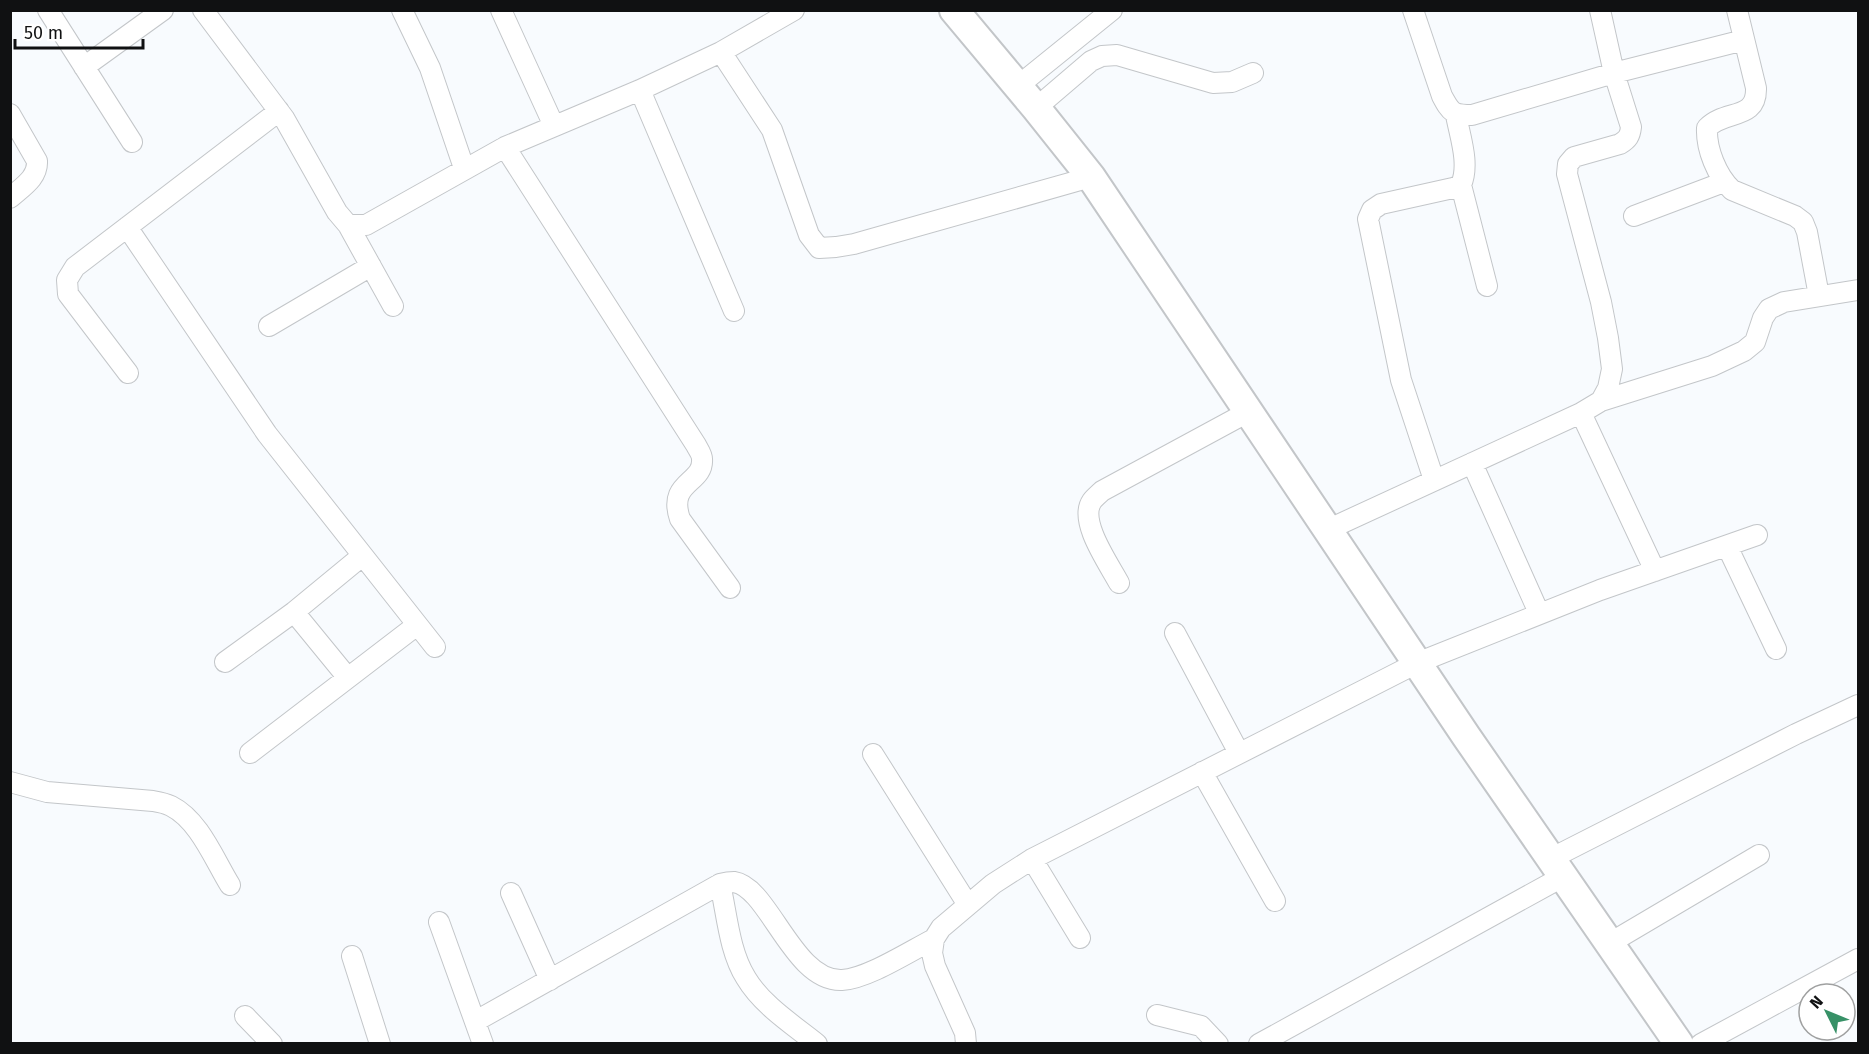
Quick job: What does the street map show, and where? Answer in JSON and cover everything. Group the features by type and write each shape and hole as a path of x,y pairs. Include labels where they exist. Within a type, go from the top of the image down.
{"highway":[{"path":"954,10 1091,177 1417,663 1679,1044"}],"street":[{"path":"48,10 132,142"},
{"path":"84,67 163,10"},
{"path":"203,10 279,111 337,212 348,225 393,306"},
{"path":"402,10 430,68 464,168"},
{"path":"501,10 554,126"},
{"path":"348,225 366,225 505,147 640,90 721,52 794,10"},
{"path":"1018,86 1112,10"},
{"path":"1413,10 1442,96 1448,108 1456,115 1465,176 1461,185 1487,286"},
{"path":"1600,10 1614,73 1631,127 1630,134 1627,140 1620,144 1574,157 1568,164 1567,174 1608,338 1612,369 1608,388 1600,401"},
{"path":"1737,10 1756,88 1756,100 1752,107 1713,122 1707,128 1707,136 1718,171 1732,190 1795,216 1803,222 1819,296"},
{"path":"1456,115 1472,115 1614,73 1744,40"},
{"path":"721,52 772,130 809,235 819,248 854,244 1091,177"},
{"path":"1036,108 1090,61 1102,56 1117,55 1213,84 1232,82 1252,73"},
{"path":"640,90 734,311"},
{"path":"128,373 68,294 67,280 75,267 279,111"},
{"path":"10,198 38,170 37,161 13,125"},
{"path":"505,147 696,445 702,458 700,470 679,492 676,507 680,519 730,588"},
{"path":"1635,216 1724,182"},
{"path":"1434,480 1401,380 1368,219 1372,210 1381,204 1453,189 1461,185"},
{"path":"127,227 267,434 435,647"},
{"path":"268,326 371,266"},
{"path":"1327,530 1581,413 1600,401 1712,366 1744,351 1755,342 1763,318 1769,309 1784,302 1858,290"},
{"path":"1119,583 1091,530 1087,514 1091,501 1102,491 1248,412"},
{"path":"1581,413 1655,571"},
{"path":"1472,463 1539,613"},
{"path":"966,1044 965,1033 935,966 932,953 934,939 941,928 993,884 1032,859 1417,663 1539,613 1757,535"},
{"path":"1727,546 1776,649"},
{"path":"225,662 294,612 362,556"},
{"path":"294,612 348,678"},
{"path":"250,753 417,625"},
{"path":"1175,633 1239,753"},
{"path":"1259,1044 1558,867 1796,734 1858,705"},
{"path":"873,754 968,905"},
{"path":"1202,772 1275,901"},
{"path":"10,782 47,792 169,804 182,813 196,829 230,885"},
{"path":"1611,943 1759,855"},
{"path":"1032,859 1080,938"},
{"path":"476,1021 720,884 733,882 745,886 803,961 820,975 840,981 859,977 934,939"},
{"path":"720,884 736,958 746,978 760,996 778,1013 817,1044"},
{"path":"511,893 550,980"},
{"path":"439,922 483,1044"},
{"path":"352,956 380,1044"},
{"path":"1701,1044 1858,959"},
{"path":"1157,1015 1202,1026 1218,1044"},
{"path":"244,1016 272,1044"}]}
